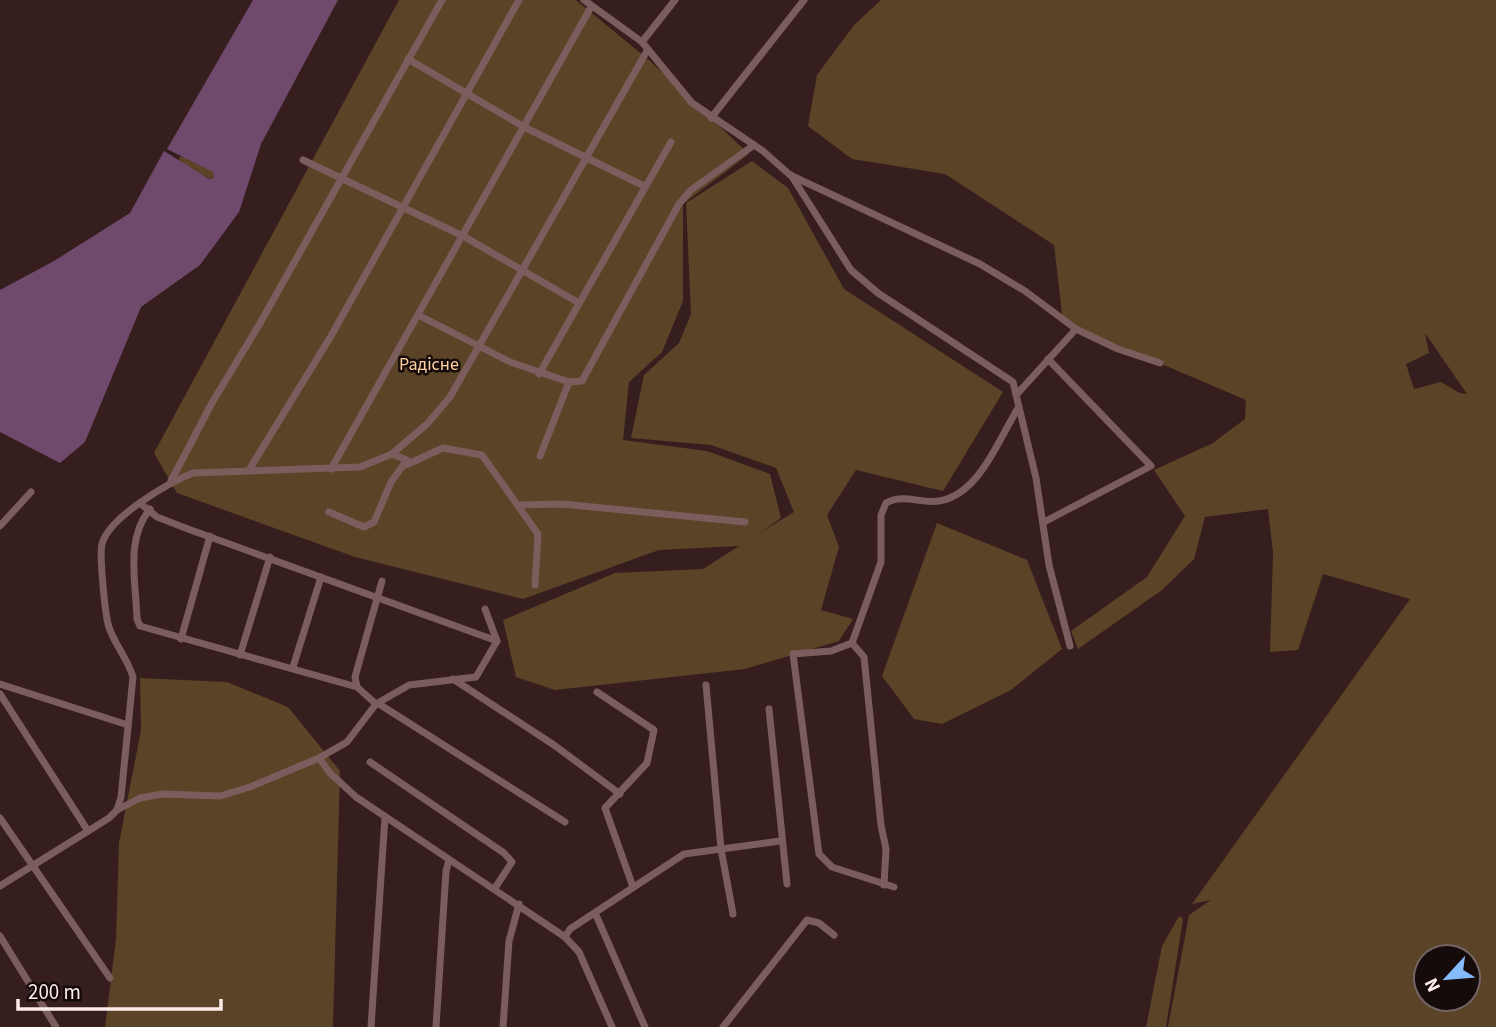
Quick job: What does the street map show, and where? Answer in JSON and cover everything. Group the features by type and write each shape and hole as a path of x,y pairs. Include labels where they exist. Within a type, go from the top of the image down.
{"street":[{"path":"170,482 442,0"},
{"path":"249,470 331,336 519,0"},
{"path":"584,0 642,42 692,103 754,145 790,174 980,264 1025,291 1076,329 1118,349 1160,363"},
{"path":"642,42 674,0"},
{"path":"711,118 804,0"},
{"path":"331,469 591,7"},
{"path":"117,810 121,797 133,677 127,659 115,641 108,623 101,545 112,526 170,482 193,473 359,467 392,453 427,424 450,397 520,269 648,48"},
{"path":"408,58 524,127 644,186"},
{"path":"539,374 671,142"},
{"path":"419,316 539,374 569,382 582,381 679,204 691,190 754,145"},
{"path":"303,160 463,236 579,303"},
{"path":"790,174 851,270 878,293 1013,382 1018,393 1018,408 1044,522 1049,565 1070,646"},
{"path":"1018,393 1076,329"},
{"path":"1044,522 1151,466 1048,359"},
{"path":"540,456 569,382"},
{"path":"894,887 832,867 822,860 793,654 831,651 852,643 881,562 881,515 886,503 897,497 938,502 960,495 972,484 1018,408"},
{"path":"328,512 364,527 369,525 374,522 391,482 406,465 443,448 475,452 482,455 538,534 535,585"},
{"path":"392,453 407,460 406,465"},
{"path":"0,526 31,492"},
{"path":"141,504 157,517 498,641"},
{"path":"517,505 562,504 745,522"},
{"path":"150,509 139,522 134,541 137,619 140,626 357,687 377,704 565,822"},
{"path":"181,639 209,536"},
{"path":"240,655 270,557"},
{"path":"293,667 321,577"},
{"path":"357,687 355,677 382,581"},
{"path":"485,609 498,641"},
{"path":"0,886 140,798 162,794 219,796 319,758 347,742 377,704 409,685 476,677 498,641"},
{"path":"852,643 864,657 881,825 886,849 884,885"},
{"path":"452,679 554,745 620,794"},
{"path":"0,684 128,725"},
{"path":"706,685 722,849 733,914"},
{"path":"597,692 654,730 647,763 605,808 633,887"},
{"path":"0,694 88,831"},
{"path":"769,709 786,884"},
{"path":"319,758 330,773 356,797 565,937 579,952 612,1027"},
{"path":"370,762 504,853 512,862 495,888"},
{"path":"371,1027 385,817"},
{"path":"0,818 31,867 38,871 110,978"},
{"path":"565,937 570,929 596,915 684,854 780,841"},
{"path":"436,1027 446,872 450,860"},
{"path":"503,1027 509,941 519,904"},
{"path":"596,915 646,1027"},
{"path":"723,1027 807,920 819,923 834,935"},
{"path":"0,936 56,1027"}],"green space":[{"name":"Радісне","path":"399,0 576,0 650,61 749,154 683,204 683,301 662,352 629,382 623,440 707,451 770,474 781,518 761,532 794,512 776,468 711,445 631,438 644,375 679,343 691,314 686,203 752,161 788,188 844,289 1003,392 943,491 856,470 827,515 839,547 821,610 853,619 839,641 745,669 555,690 516,677 503,620 615,573 703,569 739,546 659,550 523,599 355,557 177,493 154,453"},
{"path":"881,0 1496,0 1496,1027 1168,1027 1189,915 1211,900 1192,904 1410,599 1323,574 1298,650 1270,652 1273,552 1268,509 1205,517 1194,559 1162,590 1078,649 1071,631 1147,577 1185,516 1154,470 1213,443 1245,419 1246,400 1063,322 1054,245 945,174 852,159 808,126 817,75 854,25","holes":["1425,333 1467,394 1441,382 1414,389 1406,364 1429,353"]},
{"path":"184,156 213,172 214,178 210,179 180,163 179,157"},
{"path":"937,523 1027,560 1062,649 1011,690 942,724 914,719 882,676"},
{"path":"140,678 227,682 288,707 340,771 333,1027 105,1027 116,939 119,843 141,730"},
{"path":"1179,916 1183,919 1166,1027 1146,1027 1162,946"}],"shaded area":[{"path":"253,0 338,0 261,144 239,212 200,265 141,307 85,442 60,463 0,432 0,290 54,261 130,213 164,151 209,179 214,178 213,172 167,149"}]}
